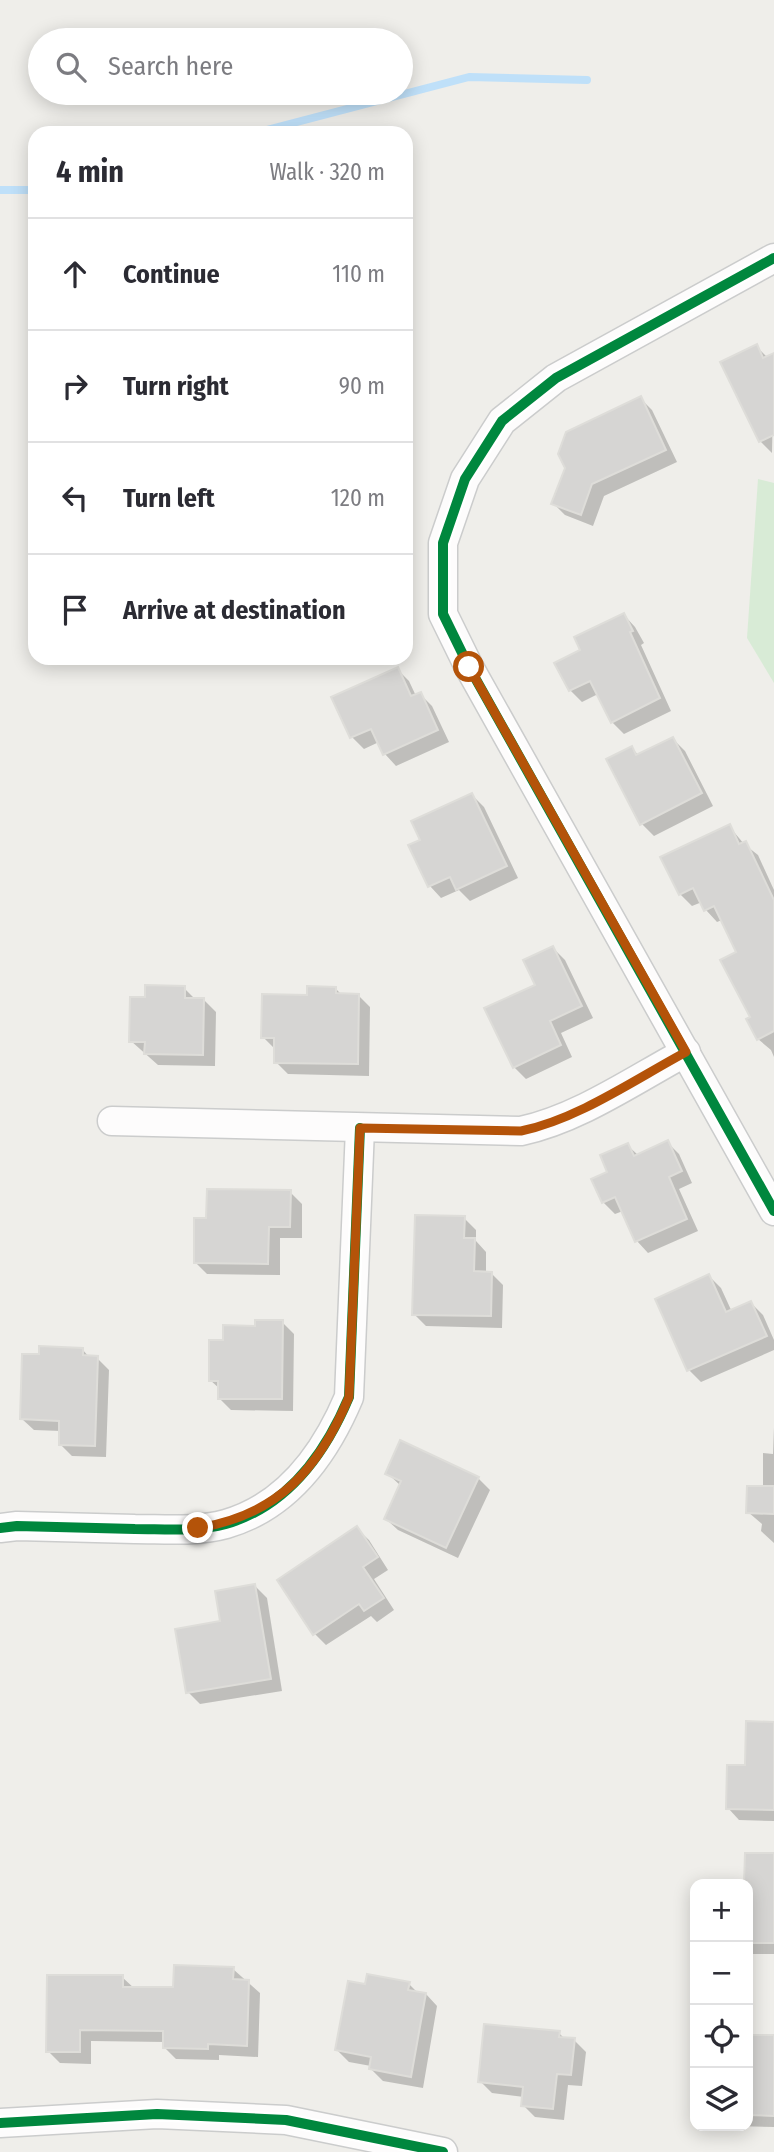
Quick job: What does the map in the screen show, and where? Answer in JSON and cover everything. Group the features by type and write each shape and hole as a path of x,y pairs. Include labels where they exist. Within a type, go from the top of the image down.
{"street":[{"path":"774,258 555,378 502,421 465,479 443,543 443,614 469,667 774,1211"},
{"path":"112,1121 521,1131 545,1126 569,1115 686,1052"},
{"path":"0,1528 17,1526 164,1529 226,1524 280,1496 311,1467 338,1423 349,1397 360,1128"},
{"path":"0,2123 157,2114 286,2120 443,2152"}],"green space":[{"path":"758,479 774,483 774,683 747,638"}],"building":[{"path":"757,344 763,358 774,353 774,435 759,442 720,362"},
{"path":"641,396 666,450 592,484 581,515 551,504 565,468 558,454 566,432"},
{"path":"624,613 660,698 611,723 590,681 569,691 554,663 580,650 574,637"},
{"path":"398,667 411,696 421,692 438,730 383,755 371,729 350,738 331,697"},
{"path":"673,737 702,793 640,825 606,759 632,746 636,755"},
{"path":"472,793 507,866 456,890 450,877 428,887 408,845 420,840 411,821"},
{"path":"730,824 739,844 746,841 774,900 774,1031 757,1040 746,1019 750,1017 720,960 736,952 714,906 704,911 693,888 679,895 660,857"},
{"path":"553,946 582,1006 550,1021 561,1045 513,1068 484,1008 535,985 523,960"},
{"path":"145,985 185,986 185,998 204,998 203,1055 144,1054 145,1042 129,1042 130,997 145,997"},
{"path":"307,986 336,987 336,993 359,994 358,1064 274,1063 274,1038 261,1038 262,994 307,995"},
{"path":"668,1140 682,1171 669,1177 687,1219 635,1242 615,1197 602,1203 591,1179 607,1172 600,1155 628,1143 634,1156"},
{"path":"207,1189 291,1190 290,1227 269,1227 268,1264 194,1263 194,1218 206,1218"},
{"path":"415,1215 465,1216 464,1238 475,1238 474,1271 492,1272 491,1316 412,1315"},
{"path":"709,1274 726,1312 751,1301 767,1336 687,1371 655,1299"},
{"path":"255,1320 283,1320 282,1399 218,1399 218,1381 209,1381 209,1340 223,1340 223,1325 255,1326"},
{"path":"39,1346 83,1348 83,1355 98,1356 95,1446 59,1445 59,1421 20,1419 22,1354 39,1354"},
{"path":"400,1440 479,1477 446,1548 384,1519 401,1481 385,1474"},
{"path":"747,1486 774,1486 774,1514 746,1513"},
{"path":"357,1526 378,1557 363,1567 384,1598 364,1611 359,1604 313,1635 277,1580"},
{"path":"255,1584 271,1679 186,1693 175,1629 220,1621 215,1591"},
{"path":"746,1721 774,1722 774,1810 726,1809 727,1765 745,1765"},
{"path":"745,1853 774,1853 774,1943 753,1943 753,1879 744,1879"},
{"path":"174,1965 234,1967 233,1979 249,1980 247,2046 208,2044 208,2049 163,2048 163,2031 80,2030 80,2052 46,2052 47,1975 123,1975 123,1987 173,1987"},
{"path":"367,1974 410,1982 408,1990 426,1993 411,2077 369,2069 371,2057 335,2050 348,1981 365,1984"},
{"path":"484,2024 560,2031 559,2037 575,2038 571,2075 557,2074 553,2109 521,2106 523,2087 478,2082"},
{"path":"753,2035 774,2035 774,2116 753,2115"}],"waterway":[{"path":"413,92 469,77 587,80"},
{"path":"282,126 362,105"},
{"path":"0,190 28,190"}],"cycle path":[{"path":"774,258 556,378 502,421 465,479 443,543 443,614 469,667 774,1211"},
{"path":"0,1528 17,1526 181,1530 215,1527 248,1516 268,1505 302,1475 328,1438 349,1397 360,1128"},
{"path":"0,2123 157,2114 286,2120 443,2152"}],"route":[{"path":"198,1528 226,1524 280,1496 311,1467 338,1423 349,1397 360,1128 521,1131 545,1126 686,1052 469,667"}]}
